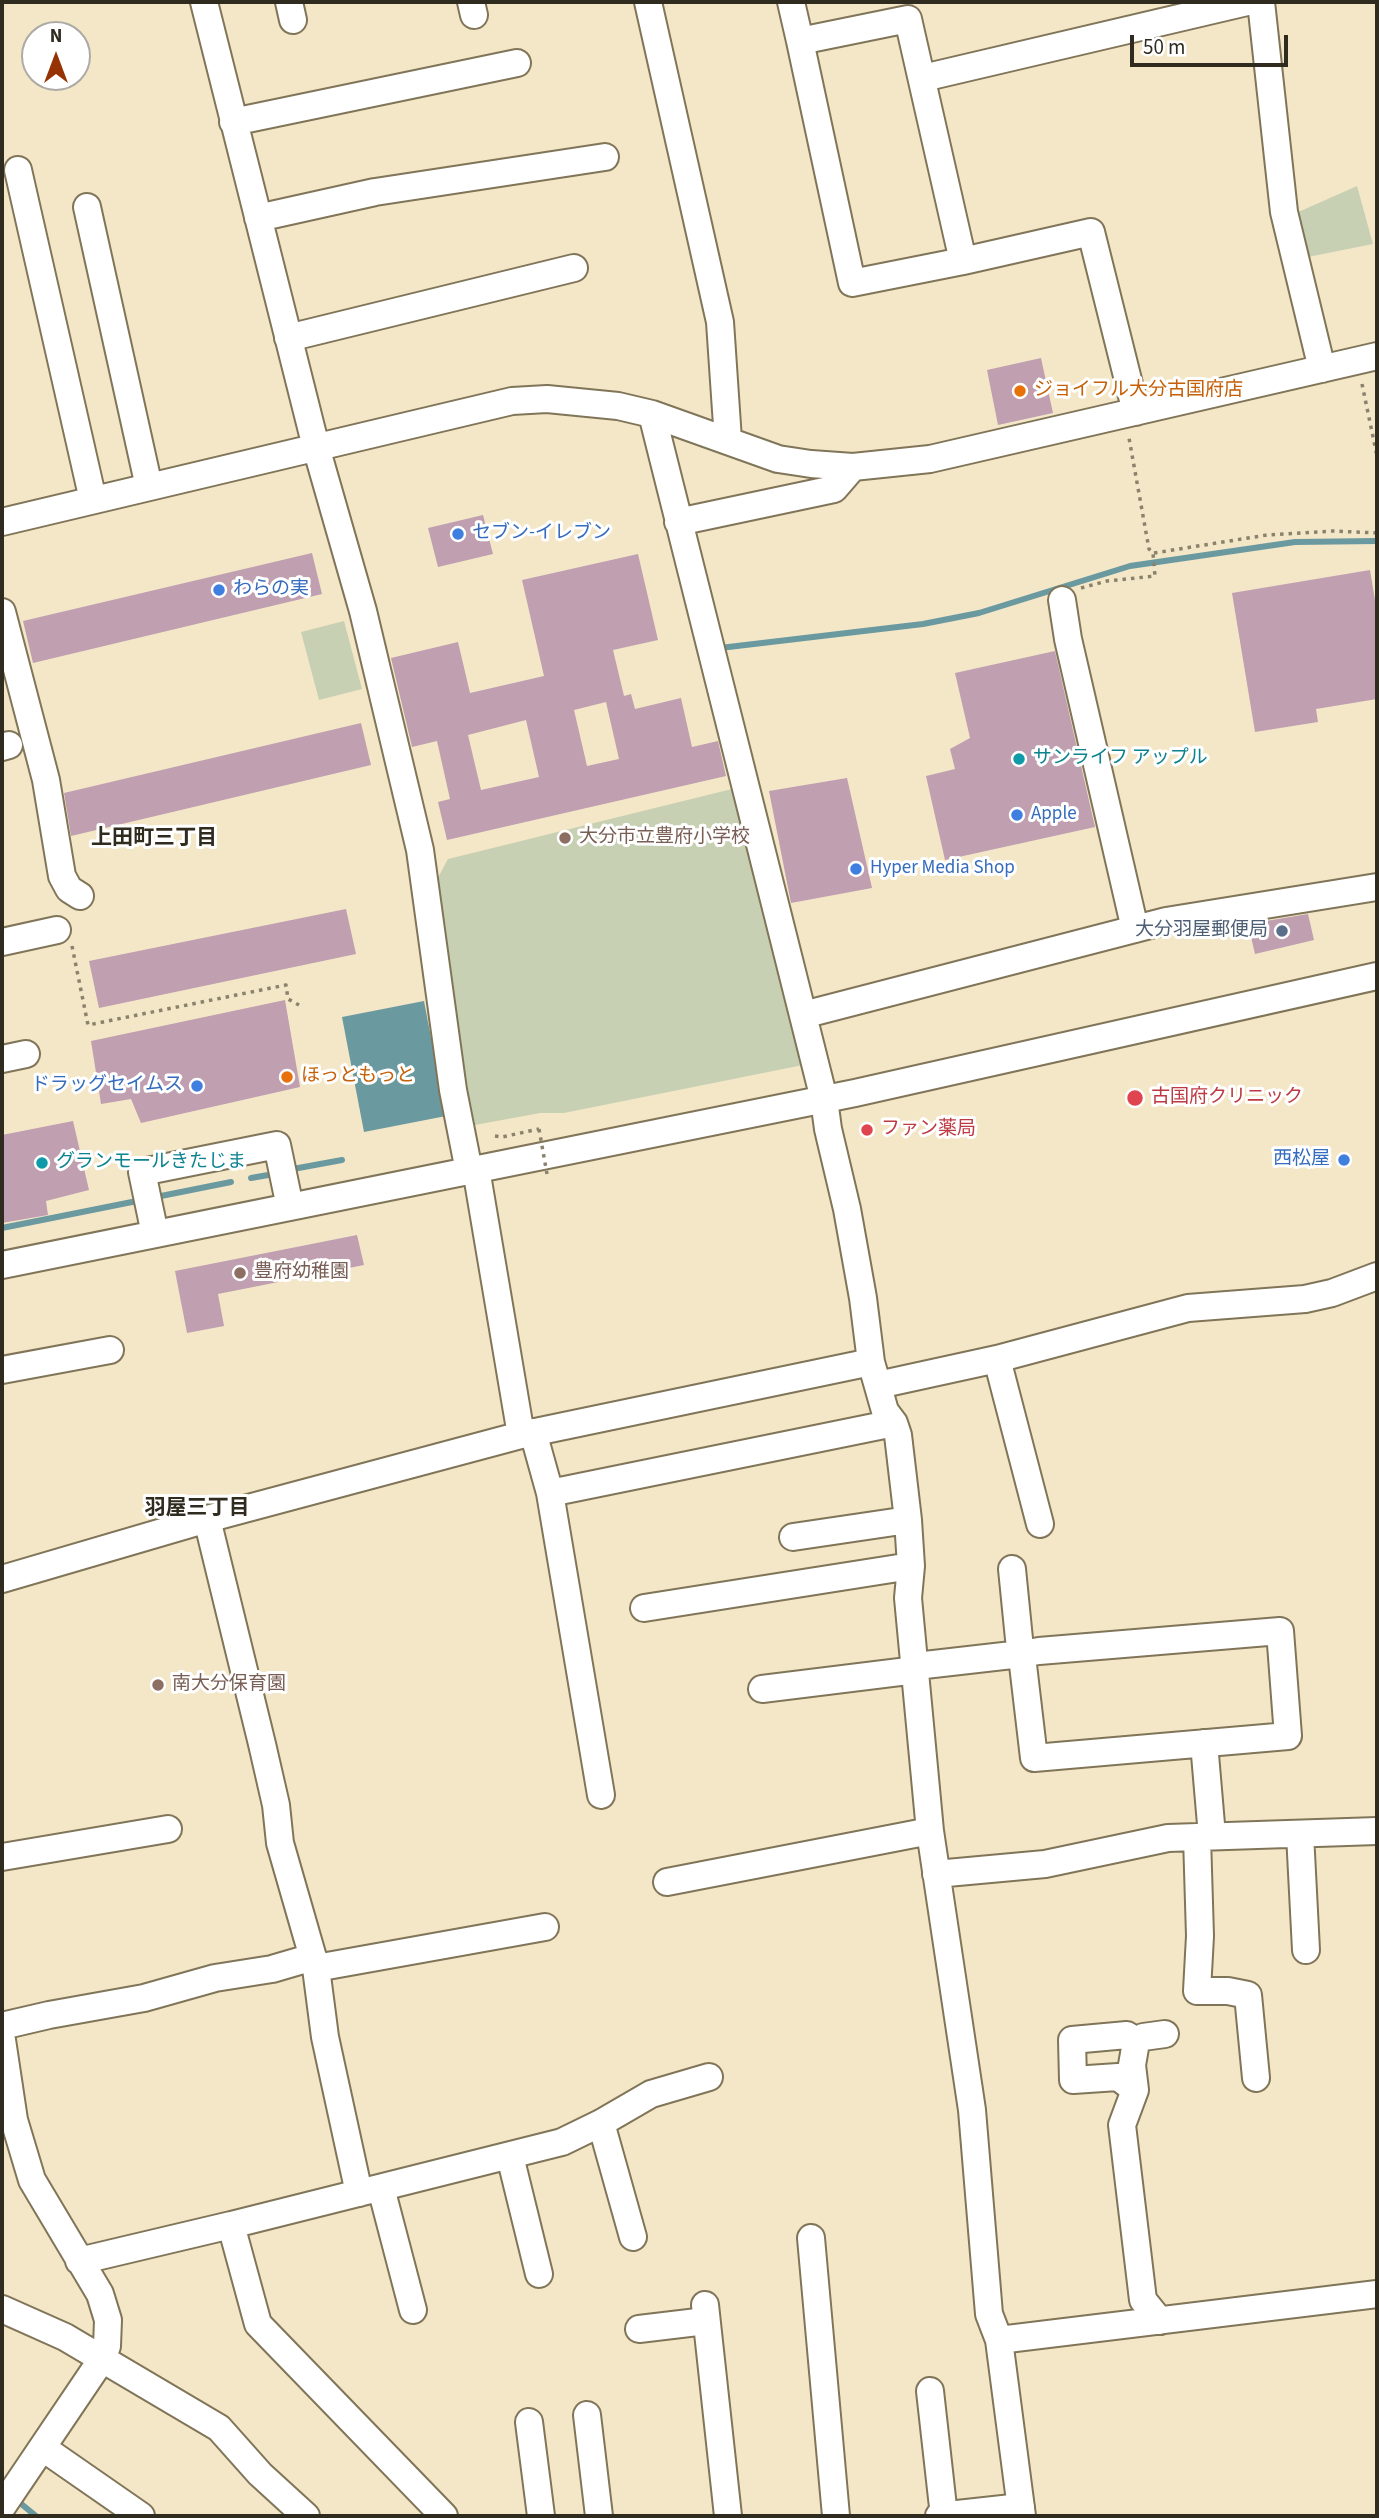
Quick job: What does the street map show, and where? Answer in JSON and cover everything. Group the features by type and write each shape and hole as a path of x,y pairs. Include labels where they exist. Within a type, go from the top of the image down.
{"street":[{"path":"204,2 316,447 363,611 420,850 453,1090 473,1170 527,1433 550,1493 601,1795"},
{"path":"648,2 720,321 727,440"},
{"path":"791,2 852,283 1091,232 1131,419"},
{"path":"922,78 1247,2"},
{"path":"1261,2 1284,212 1322,369"},
{"path":"800,41 908,19 963,261"},
{"path":"233,121 517,63"},
{"path":"258,218 375,192 605,157"},
{"path":"18,170 93,500"},
{"path":"87,207 149,486"},
{"path":"288,338 574,268"},
{"path":"2,522 512,401 547,399 618,406 652,414 778,458 853,467 930,459 1131,419 1322,369 1368,364"},
{"path":"652,414 824,1099 828,1129 847,1209 874,1373 885,1411 894,1423 903,1471 911,1566 908,1598 930,1831 972,2110 989,2314 999,2340 1021,2512 942,2516 930,2391"},
{"path":"678,522 834,489 853,467"},
{"path":"1062,600 1068,639 1135,929"},
{"path":"2,612 46,780 62,876 69,889 80,896"},
{"path":"803,1014 1166,921 1377,887"},
{"path":"2,942 64,932"},
{"path":"2,1265 824,1099 1377,976"},
{"path":"155,1234 142,1172 277,1145 290,1207"},
{"path":"2,1579 207,1519 527,1433 874,1373 997,1359 1188,1308 1305,1299 1332,1293 1377,1276"},
{"path":"2,1370 110,1350"},
{"path":"997,1359 1040,1524"},
{"path":"550,1493 894,1423"},
{"path":"207,1519 276,1805 280,1843 314,1962 325,2037 370,2191 413,2310"},
{"path":"793,1537 908,1520"},
{"path":"644,1608 911,1566"},
{"path":"762,1689 916,1668 1021,1654 1052,1650 1280,1631 1288,1736 1034,1758 1021,1654 1012,1569"},
{"path":"1204,1743 1204,1837 1197,1991 1228,1990 1248,1996 1256,2078"},
{"path":"2,1857 168,1829"},
{"path":"667,1882 930,1831"},
{"path":"936,1874 1045,1864 1147,1841 1377,1831"},
{"path":"1300,1834 1306,1950"},
{"path":"2,2026 144,1998 215,1978 545,1927"},
{"path":"1160,2320 1143,2300 1122,2125 1135,2090 1132,2065 1136,2042 1143,2037 1165,2034"},
{"path":"1135,2090 1118,2077 1073,2080 1072,2040 1127,2035 1136,2042"},
{"path":"2,2040 14,2120 22,2153 43,2202 100,2294 108,2320 107,2346 102,2359 2,2507"},
{"path":"79,2261 370,2191 562,2141 601,2123 651,2094 709,2077"},
{"path":"601,2123 633,2237"},
{"path":"510,2156 538,2274"},
{"path":"231,2225 258,2324 444,2516"},
{"path":"811,2238 836,2516"},
{"path":"999,2340 1377,2294"},
{"path":"2,2309 65,2337 219,2428 260,2474 306,2516"},
{"path":"639,2329 705,2313 728,2516"},
{"path":"586,2415 599,2516"},
{"path":"529,2422 541,2516"},
{"path":"44,2448 141,2516"}],"path":[{"path":"1368,364 1377,456"},
{"path":"1062,600 1061,596 1107,581 1156,576 1153,555 1149,549 1131,419"},
{"path":"1153,555 1267,535 1333,531 1377,533"},
{"path":"64,932 88,1025 286,985 288,999 299,1005"},
{"path":"495,1136 502,1138 538,1129 547,1174"}],"green space":[{"path":"1357,186 1373,244 1308,257 1296,213"},
{"path":"344,621 362,689 319,700 301,632"},
{"path":"740,787 803,1065 564,1113 540,1113 475,1125 454,1019 434,885 448,859"}],"water":[{"path":"424,1001 446,1116 364,1132 342,1017"}],"building":[{"path":"1041,358 1053,413 998,425 987,370"},
{"path":"483,515 493,554 438,567 428,528"},
{"path":"312,553 322,594 33,663 23,621"},
{"path":"638,554 658,640 613,650 624,696 631,694 635,709 681,698 692,747 718,741 726,776 447,840 438,802 450,799 437,741 412,747 391,658 458,642 470,693 544,676 522,580","holes":["606,702 619,759 587,766 574,710","526,720 539,777 481,790 468,735"]},
{"path":"1370,570 1377,612 1377,699 1316,709 1318,722 1255,732 1232,593"},
{"name":"サンライフ アップル","path":"1055,651 1095,827 945,860 926,776 955,769 950,749 970,738 955,673"},
{"path":"361,723 371,765 71,836 64,793"},
{"path":"847,778 872,888 791,903 769,791"},
{"path":"346,909 356,954 99,1008 89,961"},
{"path":"1308,914 1314,940 1255,954 1248,924"},
{"path":"285,1000 300,1087 141,1123 131,1099 101,1104 91,1041"},
{"name":"グランモールきたじま","path":"73,1121 89,1190 46,1201 48,1215 2,1223 2,1135"},
{"path":"357,1235 364,1265 218,1294 224,1326 187,1333 175,1271"}],"waterway":[{"path":"720,648 923,624 979,613 1130,566 1295,542 1377,541"},
{"path":"293,1169 342,1160"},
{"path":"251,1178 274,1174"},
{"path":"156,1197 231,1182"},
{"path":"2,1228 137,1201"},
{"path":"14,2498 36,2516"}],"place":[{"name":"ジョイフル大分古国府店","path":"1020,391"},
{"name":"セブン-イレブン","path":"458,534"},
{"name":"わらの実","path":"219,590"},
{"name":"サンライフ アップル","path":"1019,759"},
{"name":"Apple","path":"1017,815"},
{"name":"大分市立豊府小学校","path":"565,838"},
{"name":"Hyper Media Shop","path":"856,869"},
{"name":"大分羽屋郵便局","path":"1282,931"},
{"name":"ほっともっと","path":"287,1077"},
{"name":"ドラッグセイムス","path":"197,1086"},
{"name":"古国府クリニック","path":"1135,1098"},
{"name":"ファン薬局","path":"867,1130"},
{"name":"西松屋","path":"1344,1160"},
{"name":"グランモールきたじま","path":"42,1163"},
{"name":"豊府幼稚園","path":"240,1273"},
{"name":"南大分保育園","path":"158,1685"}],"district":[{"name":"上田町三丁目","path":"154,839"},
{"name":"羽屋三丁目","path":"197,1509"}]}
